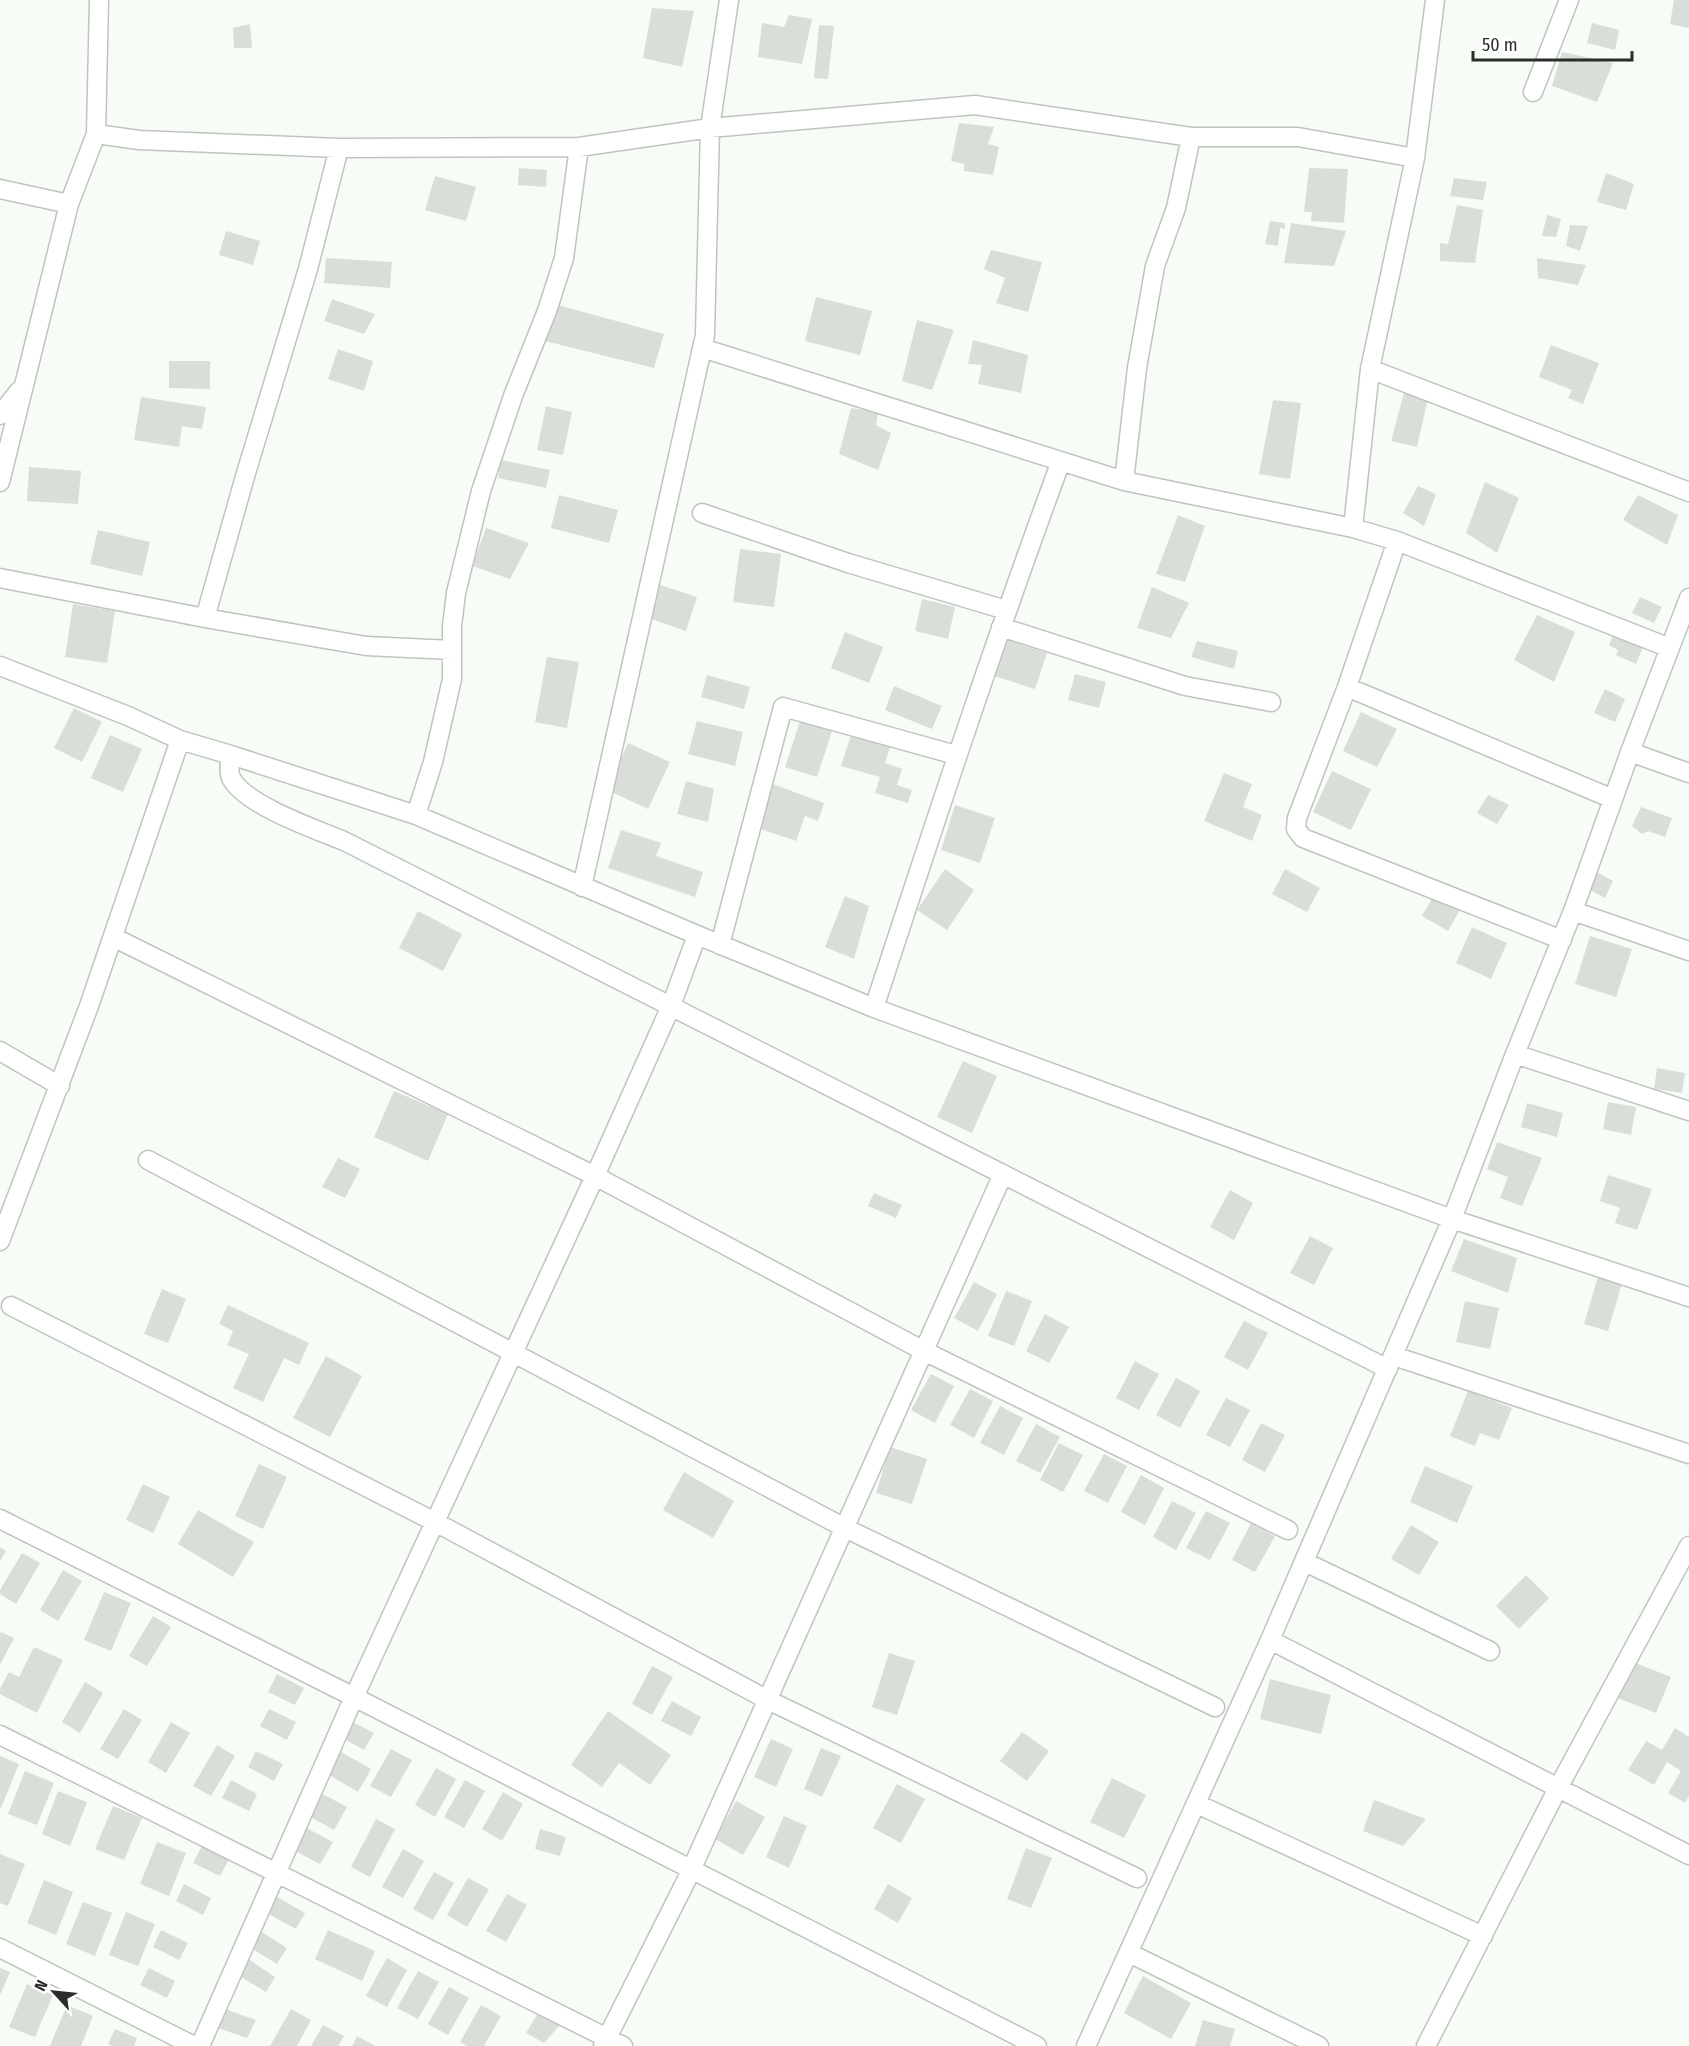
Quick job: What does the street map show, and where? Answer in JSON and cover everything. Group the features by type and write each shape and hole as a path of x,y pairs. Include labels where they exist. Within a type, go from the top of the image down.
{"street":[{"path":"0,482 69,204 96,134 99,0"},
{"path":"582,886 705,335 710,128 729,0"},
{"path":"1353,528 1370,369 1415,159 1435,0"},
{"path":"1533,93 1569,0"},
{"path":"96,134 139,140 339,148 579,147 710,128 975,105 1191,137 1298,137 1415,159"},
{"path":"1124,481 1137,368 1155,266 1176,208 1191,137"},
{"path":"416,815 433,762 452,679 452,626 456,593 481,491 564,258 579,147"},
{"path":"205,618 308,269 339,148"},
{"path":"0,189 69,204"},
{"path":"702,348 1124,481 1353,528 1397,541 1670,648"},
{"path":"1370,369 1689,492"},
{"path":"0,415 24,385"},
{"path":"874,1008 956,755 1003,618 1061,461"},
{"path":"702,513 1003,618 1185,686 1271,702"},
{"path":"1397,541 1347,687 1297,818 1296,829 1303,838 1562,940"},
{"path":"0,578 205,618 366,646 452,650"},
{"path":"1086,2046 1305,1562 1452,1218 1562,940 1630,752 1688,603"},
{"path":"0,666 128,716 180,740 231,754 416,815 874,1008 1452,1218 1689,1297"},
{"path":"1347,687 1613,799"},
{"path":"720,945 783,707 956,755"},
{"path":"0,1241 60,1086 180,740"},
{"path":"1630,752 1689,773"},
{"path":"231,754 230,776 241,791 256,801 344,841 1003,1174 1391,1362 1689,1454"},
{"path":"1573,911 1689,951"},
{"path":"200,2046 354,1697 595,1176 671,1006 697,935"},
{"path":"113,937 595,1176 924,1351 1288,1530"},
{"path":"0,1051 60,1086"},
{"path":"1515,1054 1689,1111"},
{"path":"148,1160 845,1528 1215,1707"},
{"path":"0,1736 611,2043 768,1700 1003,1174"},
{"path":"10,1306 435,1522 768,1700 1137,1878"},
{"path":"0,1519 1037,2046"},
{"path":"1426,2046 1558,1788 1689,1546"},
{"path":"1305,1562 1490,1650"},
{"path":"1270,1640 1689,1855"},
{"path":"1197,1804 1483,1936"},
{"path":"0,1947 194,2046"},
{"path":"1129,1953 1319,2046"}],"building":[{"path":"1674,0 1689,0 1689,28 1670,24"},
{"path":"652,8 694,11 682,67 643,58"},
{"path":"789,15 812,19 802,64 758,57 762,23 784,27"},
{"path":"1592,23 1619,30 1615,50 1587,43"},
{"path":"250,24 252,48 234,48 233,28"},
{"path":"819,25 834,26 828,79 814,78"},
{"path":"1562,52 1613,63 1597,102 1552,86"},
{"path":"959,123 994,127 988,144 999,147 993,175 964,171 964,164 951,161"},
{"path":"519,168 547,170 546,187 518,185"},
{"path":"1309,168 1348,169 1344,223 1311,221 1312,212 1304,212"},
{"path":"1606,173 1634,184 1626,210 1597,202"},
{"path":"435,176 476,187 466,221 425,210"},
{"path":"1454,178 1487,182 1483,200 1450,196"},
{"path":"1457,205 1483,210 1475,263 1440,261 1440,243 1448,244"},
{"path":"1547,215 1561,219 1556,237 1542,236"},
{"path":"1270,221 1285,223 1285,229 1280,228 1278,246 1265,244"},
{"path":"1291,223 1346,231 1334,266 1284,263"},
{"path":"1570,225 1588,226 1580,251 1566,246"},
{"path":"226,231 260,241 253,265 219,255"},
{"path":"991,250 1042,262 1028,312 996,303 1005,278 984,269"},
{"path":"326,258 392,262 390,288 324,283"},
{"path":"1537,258 1586,265 1578,285 1538,278"},
{"path":"816,297 872,311 860,355 805,341"},
{"path":"332,299 375,314 364,334 324,321"},
{"path":"554,304 664,334 654,368 545,341"},
{"path":"917,320 954,330 932,390 902,381"},
{"path":"973,340 1028,355 1021,393 978,384 982,365 968,364"},
{"path":"1551,345 1599,363 1583,404 1568,398 1572,390 1539,377"},
{"path":"338,349 373,361 364,391 328,379"},
{"path":"169,361 210,361 210,389 169,388"},
{"path":"1405,389 1429,394 1417,447 1391,441"},
{"path":"141,397 206,407 202,429 182,426 179,447 134,440"},
{"path":"1273,400 1301,403 1290,479 1259,474"},
{"path":"546,406 572,412 563,455 537,450"},
{"path":"851,408 878,412 876,425 891,433 878,470 839,454"},
{"path":"501,460 550,470 546,488 498,478"},
{"path":"29,467 81,471 78,504 27,501"},
{"path":"1485,482 1519,498 1497,553 1466,533"},
{"path":"1418,486 1436,494 1424,526 1403,513"},
{"path":"559,495 618,510 609,543 551,528"},
{"path":"1638,495 1678,515 1667,545 1623,520"},
{"path":"1178,515 1205,526 1185,582 1156,574"},
{"path":"486,528 529,543 510,579 472,566"},
{"path":"98,530 150,542 142,576 90,564"},
{"path":"740,549 781,554 774,607 733,602"},
{"path":"654,583 697,597 686,631 643,616"},
{"path":"1152,587 1189,603 1171,638 1137,628"},
{"path":"1640,597 1662,607 1654,623 1632,613"},
{"path":"922,599 955,607 948,639 915,631"},
{"path":"73,604 115,611 107,663 65,657"},
{"path":"1537,615 1575,632 1554,682 1514,660"},
{"path":"845,632 883,647 869,683 831,668"},
{"path":"1614,632 1643,647 1636,664 1616,655 1618,650 1609,645"},
{"path":"1007,640 1047,653 1035,689 994,676"},
{"path":"1197,641 1238,651 1234,669 1191,657"},
{"path":"547,657 579,662 567,728 535,722"},
{"path":"1075,674 1106,682 1099,708 1068,700"},
{"path":"707,675 750,687 744,709 701,697"},
{"path":"894,686 942,706 932,729 885,710"},
{"path":"1605,689 1625,699 1615,722 1594,713"},
{"path":"74,708 102,722 82,762 54,748"},
{"path":"1361,712 1397,729 1377,767 1343,751"},
{"path":"802,715 834,725 817,777 785,767"},
{"path":"697,721 743,732 735,766 688,754"},
{"path":"110,735 142,749 123,792 91,778"},
{"path":"851,735 890,747 885,763 902,769 897,785 912,790 908,803 875,793 880,777 841,766"},
{"path":"628,743 670,762 648,809 607,790"},
{"path":"1332,771 1371,789 1351,830 1313,812"},
{"path":"1224,773 1252,784 1243,807 1262,815 1252,841 1204,821"},
{"path":"686,781 714,789 708,822 677,814"},
{"path":"770,783 824,803 818,821 805,816 796,841 755,827"},
{"path":"1488,795 1509,805 1497,824 1477,813"},
{"path":"955,805 995,818 980,863 941,850"},
{"path":"1641,807 1672,818 1665,837 1648,831 1642,834 1632,826"},
{"path":"621,830 661,843 656,856 703,872 695,897 608,868"},
{"path":"945,869 974,890 947,930 917,910"},
{"path":"1285,869 1320,888 1307,912 1272,894"},
{"path":"1597,872 1613,881 1605,898 1590,890"},
{"path":"1435,893 1461,908 1448,931 1422,916"},
{"path":"845,896 869,906 854,959 825,947"},
{"path":"418,911 462,934 443,971 399,948"},
{"path":"1472,927 1507,943 1491,979 1456,963"},
{"path":"1590,936 1632,949 1616,997 1575,984"},
{"path":"963,1061 997,1076 972,1133 937,1117"},
{"path":"1657,1068 1685,1073 1682,1093 1654,1089"},
{"path":"394,1091 448,1114 428,1161 374,1137"},
{"path":"1608,1102 1636,1107 1631,1135 1603,1129"},
{"path":"1527,1103 1563,1113 1557,1137 1521,1127"},
{"path":"1497,1142 1542,1158 1522,1206 1500,1198 1508,1177 1487,1169"},
{"path":"338,1158 360,1169 345,1198 322,1187"},
{"path":"1608,1175 1652,1189 1637,1230 1615,1223 1620,1208 1600,1201"},
{"path":"1230,1190 1253,1203 1234,1240 1210,1227"},
{"path":"874,1193 902,1205 896,1218 868,1206"},
{"path":"1310,1236 1333,1248 1314,1285 1290,1273"},
{"path":"1464,1239 1517,1258 1508,1293 1451,1271"},
{"path":"1599,1273 1623,1280 1608,1331 1584,1324"},
{"path":"974,1282 997,1294 978,1331 954,1318"},
{"path":"162,1289 186,1299 168,1343 144,1334"},
{"path":"1006,1291 1032,1301 1014,1346 988,1336"},
{"path":"1465,1301 1499,1308 1490,1349 1456,1342"},
{"path":"228,1305 309,1343 299,1365 284,1358 263,1402 233,1388 249,1354 227,1345 233,1331 219,1324"},
{"path":"1045,1314 1069,1327 1049,1363 1026,1351"},
{"path":"1244,1321 1268,1333 1248,1370 1224,1357"},
{"path":"326,1356 362,1376 330,1437 293,1418"},
{"path":"1135,1361 1159,1374 1139,1410 1116,1398"},
{"path":"931,1374 954,1386 935,1423 911,1410"},
{"path":"1176,1378 1200,1391 1180,1428 1156,1415"},
{"path":"970,1389 993,1401 974,1438 950,1425"},
{"path":"1468,1391 1512,1408 1499,1440 1480,1433 1475,1446 1450,1436"},
{"path":"1226,1398 1250,1410 1230,1447 1206,1435"},
{"path":"1000,1406 1023,1418 1004,1455 980,1443"},
{"path":"1261,1423 1285,1435 1265,1472 1242,1460"},
{"path":"1036,1424 1060,1437 1040,1473 1016,1461"},
{"path":"1059,1443 1083,1455 1063,1492 1040,1480"},
{"path":"890,1447 927,1459 912,1504 876,1493"},
{"path":"1104,1454 1127,1466 1108,1503 1084,1491"},
{"path":"259,1464 287,1477 263,1529 235,1516"},
{"path":"1425,1466 1473,1486 1457,1523 1410,1502"},
{"path":"684,1472 734,1501 713,1538 663,1510"},
{"path":"1141,1475 1164,1488 1145,1525 1121,1512"},
{"path":"143,1484 170,1497 153,1533 126,1520"},
{"path":"1172,1501 1196,1513 1176,1550 1153,1537"},
{"path":"198,1510 254,1542 233,1577 178,1544"},
{"path":"1206,1511 1230,1523 1210,1560 1186,1548"},
{"path":"1251,1523 1275,1536 1255,1572 1232,1560"},
{"path":"1411,1525 1439,1542 1419,1575 1391,1559"},
{"path":"0,1547 6,1551 0,1561"},
{"path":"22,1553 40,1563 16,1604 0,1594 0,1590"},
{"path":"63,1570 82,1581 58,1621 40,1610"},
{"path":"1526,1575 1549,1598 1519,1629 1496,1606"},
{"path":"104,1592 131,1603 111,1651 84,1640"},
{"path":"153,1616 171,1627 147,1666 129,1656"},
{"path":"1,1632 14,1638 0,1665 0,1634"},
{"path":"34,1647 63,1660 37,1713 0,1694 0,1689 9,1672 19,1677"},
{"path":"889,1653 915,1661 897,1715 872,1707"},
{"path":"1633,1662 1671,1677 1656,1713 1618,1698"},
{"path":"652,1666 673,1677 652,1715 632,1704"},
{"path":"277,1674 304,1688 295,1705 268,1692"},
{"path":"1270,1679 1331,1695 1321,1734 1260,1719"},
{"path":"85,1682 103,1693 80,1733 62,1722"},
{"path":"672,1701 701,1717 691,1736 661,1721"},
{"path":"124,1709 142,1720 118,1759 100,1749"},
{"path":"269,1709 296,1722 287,1740 260,1726"},
{"path":"608,1711 671,1755 650,1785 619,1763 602,1787 571,1765"},
{"path":"351,1721 374,1733 364,1750 342,1738"},
{"path":"171,1722 190,1733 166,1773 148,1762"},
{"path":"1675,1728 1689,1737 1689,1796 1685,1803 1668,1793 1681,1771 1667,1762 1654,1785 1628,1770 1646,1741 1662,1750"},
{"path":"1022,1732 1049,1751 1027,1781 1000,1761"},
{"path":"771,1739 793,1749 776,1787 754,1777"},
{"path":"217,1745 235,1756 211,1796 193,1786"},
{"path":"821,1748 841,1756 822,1797 804,1789"},
{"path":"391,1749 412,1760 391,1797 370,1786"},
{"path":"256,1751 283,1764 274,1781 248,1767"},
{"path":"341,1752 371,1769 358,1792 329,1775"},
{"path":"0,1756 19,1764 0,1810"},
{"path":"436,1768 456,1779 435,1817 415,1805"},
{"path":"25,1771 54,1783 37,1825 8,1814"},
{"path":"1112,1778 1146,1795 1124,1838 1090,1822"},
{"path":"231,1780 257,1794 249,1811 222,1798"},
{"path":"465,1780 485,1791 464,1828 444,1817"},
{"path":"897,1784 925,1799 901,1843 873,1828"},
{"path":"58,1791 87,1802 70,1846 42,1834"},
{"path":"317,1791 347,1807 334,1830 305,1814"},
{"path":"503,1792 523,1804 502,1841 482,1829"},
{"path":"1374,1800 1426,1819 1403,1846 1363,1831"},
{"path":"736,1801 765,1817 743,1855 715,1839"},
{"path":"113,1806 142,1818 124,1860 95,1849"},
{"path":"784,1816 807,1826 789,1868 766,1857"},
{"path":"376,1819 395,1829 370,1877 351,1867"},
{"path":"303,1826 333,1842 320,1864 291,1849"},
{"path":"540,1829 566,1837 560,1856 535,1849"},
{"path":"157,1842 186,1853 169,1896 140,1884"},
{"path":"202,1846 229,1859 220,1876 193,1863"},
{"path":"1026,1848 1052,1858 1031,1908 1007,1899"},
{"path":"403,1849 424,1861 403,1898 382,1887"},
{"path":"0,1854 25,1864 8,1906 0,1903"},
{"path":"434,1872 454,1883 433,1920 413,1909"},
{"path":"468,1878 489,1889 467,1927 447,1915"},
{"path":"44,1880 73,1892 56,1935 27,1923"},
{"path":"184,1884 211,1898 203,1915 176,1901"},
{"path":"888,1884 912,1898 898,1923 874,1909"},
{"path":"270,1893 305,1913 296,1929 261,1910"},
{"path":"507,1894 527,1905 506,1942 486,1931"},
{"path":"83,1902 112,1913 95,1956 66,1944"},
{"path":"126,1912 155,1924 138,1966 109,1955"},
{"path":"257,1929 287,1948 277,1964 246,1945"},
{"path":"161,1930 188,1943 179,1960 153,1947"},
{"path":"328,1930 375,1951 362,1981 315,1959"},
{"path":"387,1958 407,1970 387,2007 366,1996"},
{"path":"248,1959 275,1977 266,1992 238,1975"},
{"path":"0,1968 10,1972 0,1995"},
{"path":"149,1968 175,1981 167,1998 140,1985"},
{"path":"418,1971 439,1982 418,2019 397,2008"},
{"path":"1143,1976 1191,2003 1171,2039 1124,2013"},
{"path":"27,1984 53,1995 35,2037 9,2027"},
{"path":"449,1987 469,1998 448,2035 428,2024"},
{"path":"67,2005 93,2016 81,2046 50,2046"},
{"path":"481,2005 501,2016 484,2046 467,2046 460,2042"},
{"path":"222,2008 256,2020 247,2038 215,2027"},
{"path":"291,2009 311,2020 297,2046 270,2046"},
{"path":"538,2013 560,2025 544,2043 526,2033"},
{"path":"1203,2020 1235,2029 1230,2046 1195,2046"},
{"path":"323,2025 344,2036 338,2046 311,2046"},
{"path":"115,2029 137,2038 134,2046 108,2044"},
{"path":"357,2036 375,2046 352,2046"}]}
